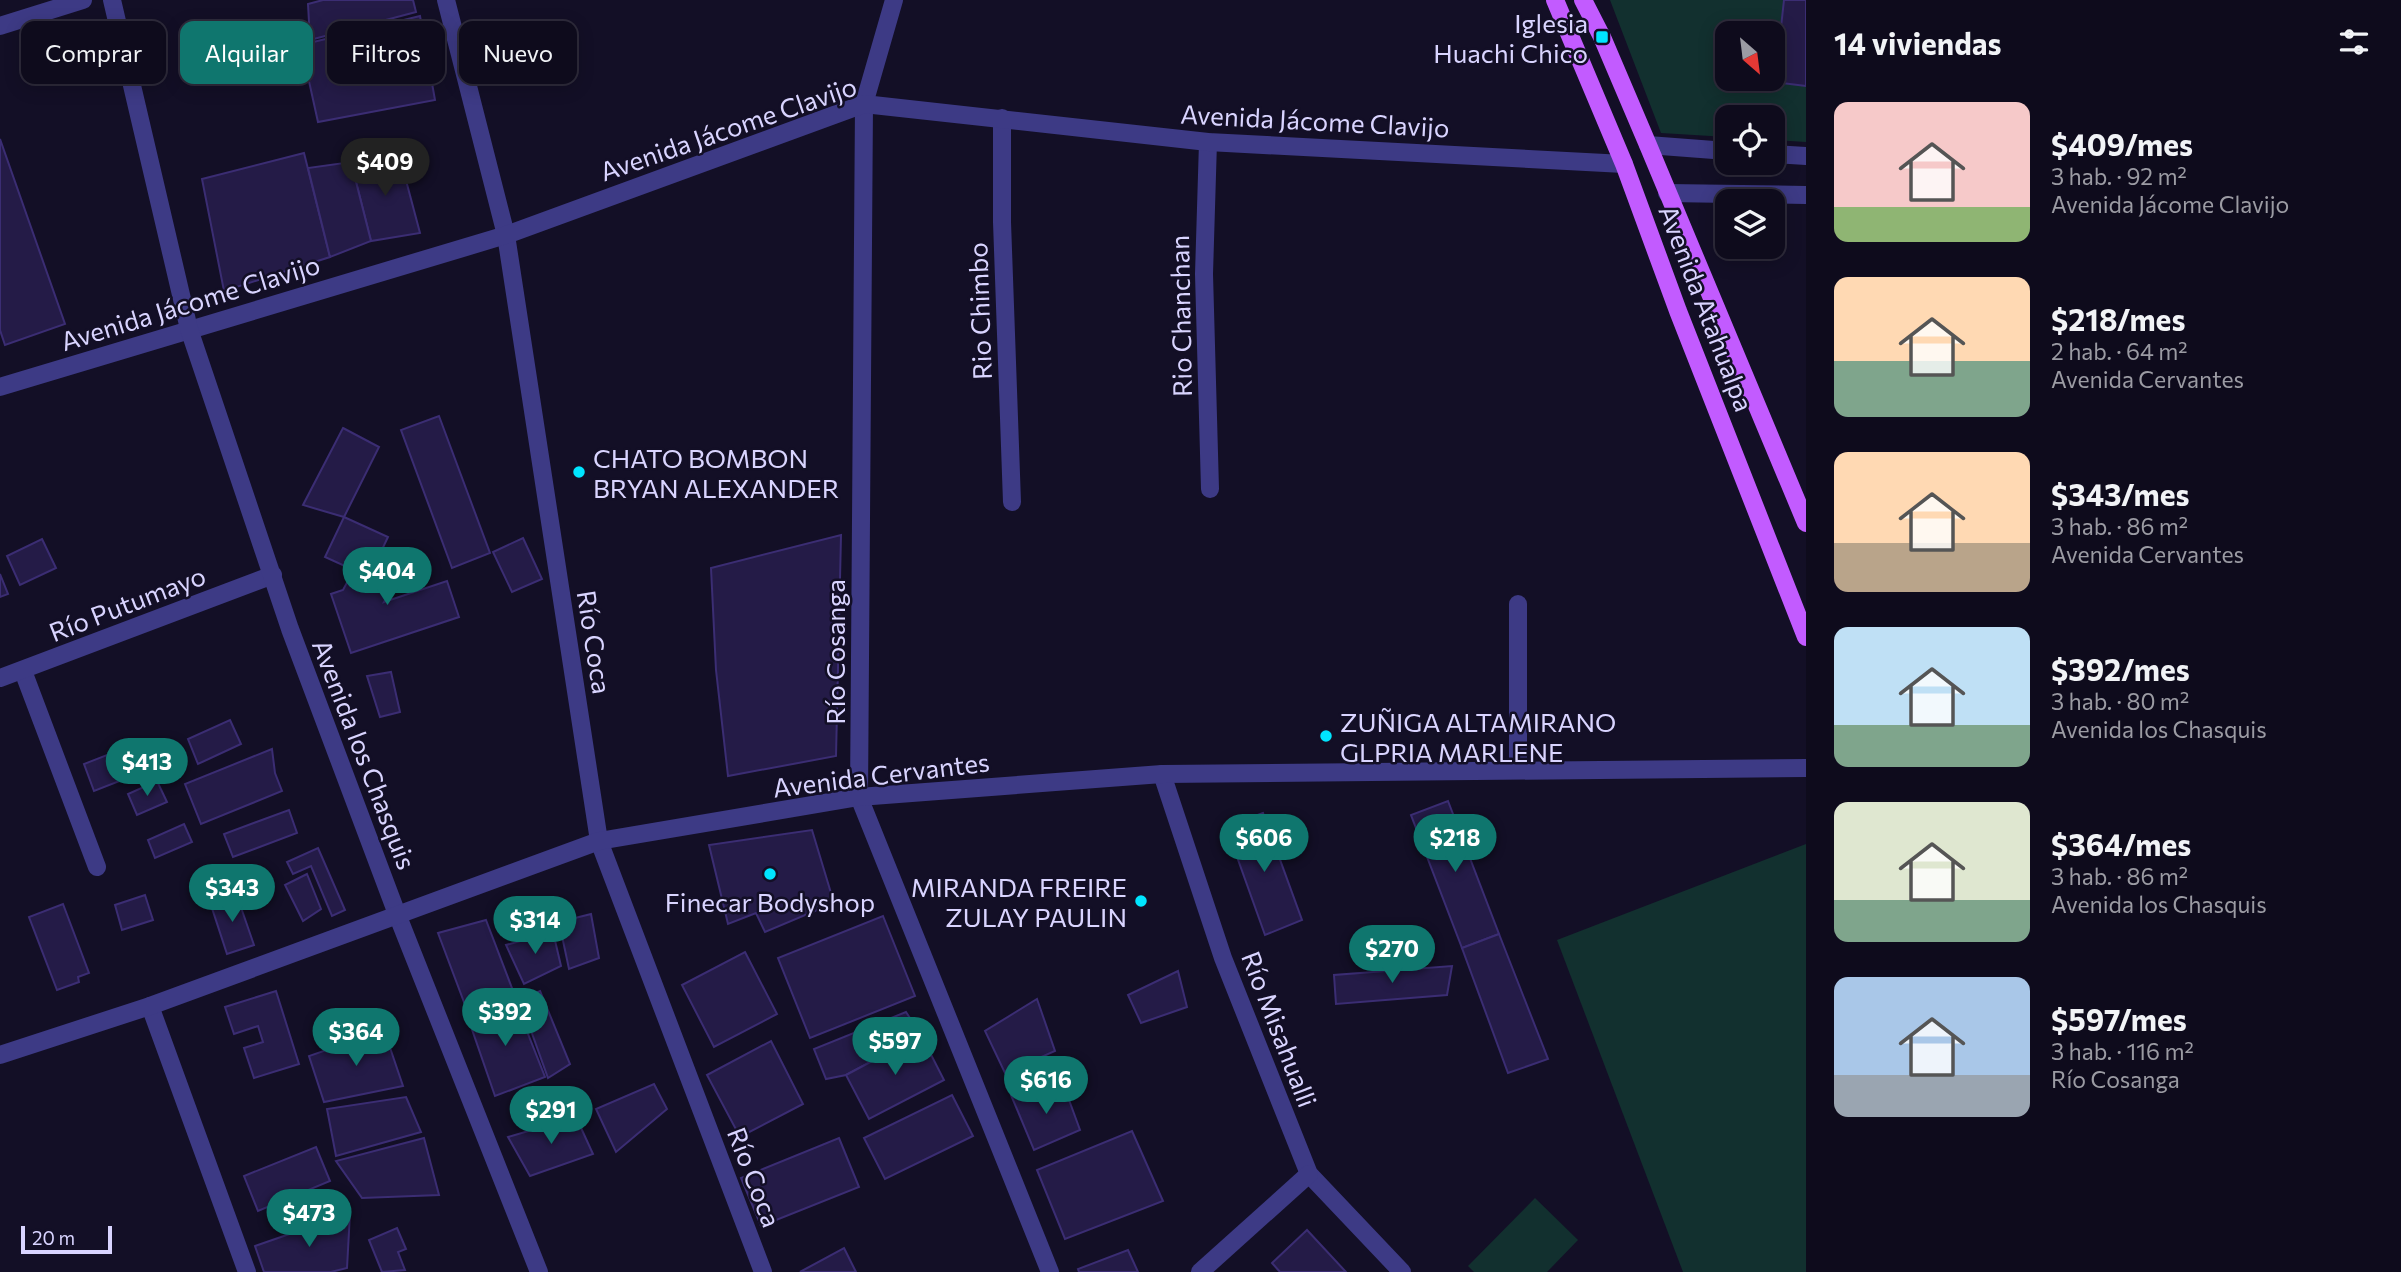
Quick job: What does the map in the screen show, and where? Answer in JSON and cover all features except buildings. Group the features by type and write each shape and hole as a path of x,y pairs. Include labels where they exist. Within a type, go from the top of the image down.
{"main road":[{"name":"Avenida Atahualpa","path":"1555,0 1624,164 1678,311 1806,637"},
{"name":"Avenida Atahualpa","path":"1583,0 1602,37 1806,523"}],"street":[{"path":"0,26 83,0"},
{"name":"Avenida los Chasquis","path":"112,0 189,329 290,629 397,914 539,1272"},
{"name":"Río Coca","path":"446,0 506,234 599,841 763,1272"},
{"name":"Río Cosanga","path":"894,0 864,104 859,797 1051,1272"},
{"name":"Avenida Jácome Clavijo","path":"0,387 506,234 864,104 1208,142 1624,164"},
{"name":"Rio Chimbo","path":"1002,118 1002,222 1012,502"},
{"name":"Rio Chanchan","path":"1208,142 1204,274 1210,489"},
{"path":"1648,145 1715,149"},
{"path":"1785,155 1806,156"},
{"path":"1667,193 1806,195"},
{"name":"Río Putumayo","path":"0,678 273,575"},
{"path":"1518,604 1518,769"},
{"path":"23,671 97,867"},
{"name":"Avenida Cervantes","path":"0,1055 150,1006 599,841 859,797 1162,774 1806,768"},
{"name":"Río Misahualli","path":"1162,774 1223,958 1309,1174 1402,1272"},
{"path":"150,1006 247,1272"},
{"path":"1200,1272 1309,1174"}],"green space":[{"path":"1610,0 1806,0 1806,142 1785,141 1785,105 1715,105 1715,136 1661,133"},
{"path":"1806,844 1806,1272 1683,1272 1557,940"},
{"path":"1535,1198 1578,1240 1547,1272 1474,1272 1468,1266"}],"place":[{"name":"Iglesia Huachi Chico","path":"1602,37"},
{"name":"CHATO BOMBON BRYAN ALEXANDER","path":"579,472"},
{"name":"ZUÑIGA ALTAMIRANO GLPRIA MARLENE","path":"1326,736"},
{"name":"Finecar Bodyshop","path":"770,874"},
{"name":"MIRANDA FREIRE ZULAY PAULIN","path":"1141,901"}]}
